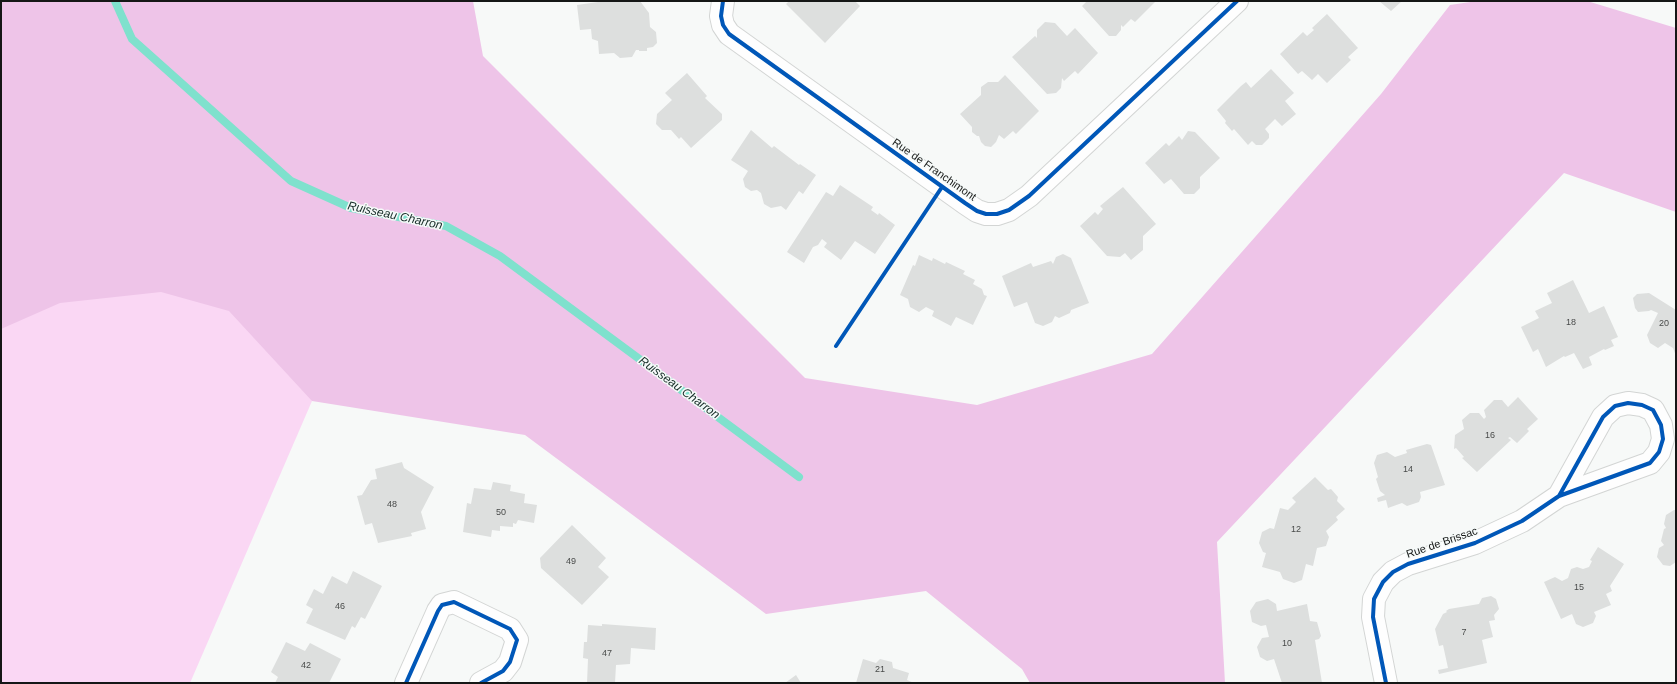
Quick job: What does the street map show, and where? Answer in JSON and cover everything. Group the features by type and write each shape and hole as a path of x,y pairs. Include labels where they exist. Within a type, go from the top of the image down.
{"street":[{"name":"Rue de Franchimont","path":"723,1 722,20 723,25 729,34 965,203 977,211 992,214 1009,210 1029,196 1237,1"},
{"name":"Rue de Brissac","path":"1386,683 1373,617 1374,599 1383,582 1393,572 1408,564 1475,543 1522,521 1559,496 1650,463 1659,452 1663,439 1661,425 1653,410 1642,405 1628,403 1615,406 1603,417 1559,496"},
{"path":"406,683 438,611 442,605 454,602 510,629 517,640 510,662 503,671 481,683"}],"shaded area":[{"path":"1,1 473,1 483,56 805,378 977,405 1152,354 1381,94 1450,5 1477,1 1587,1 1676,28 1676,212 1564,173 1217,542 1225,683 1030,683 1022,669 926,591 766,614 525,435 312,401 229,311 161,292 60,303 1,329"},
{"path":"203,1 312,401 190,683 1,683 1,287"}],"building":[{"path":"605,1 640,1 649,13 650,27 656,32 657,43 653,47 647,48 647,51 636,50 632,57 620,58 614,53 599,54 598,41 592,39 591,29 580,30 577,5"},
{"path":"789,1 855,1 860,6 825,43 786,4"},
{"path":"1087,1 1156,1 1135,22 1131,19 1123,27 1121,25 1121,30 1116,36 1109,36 1082,6"},
{"path":"1379,1 1402,1 1391,11"},
{"path":"1327,14 1358,48 1348,57 1351,60 1327,83 1318,74 1312,80 1302,71 1298,74 1280,54 1303,32 1307,36 1314,30 1312,28"},
{"path":"1045,22 1055,23 1067,36 1075,28 1098,53 1078,74 1075,71 1064,81 1062,78 1061,88 1056,93 1047,94 1012,57 1035,36 1037,38 1037,30"},
{"path":"1271,69 1294,93 1285,101 1296,114 1282,126 1275,119 1265,129 1269,134 1269,138 1262,145 1256,145 1252,141 1248,145 1234,129 1232,131 1217,110 1246,82 1251,88"},
{"path":"687,73 707,96 705,98 722,114 722,120 691,148 681,137 679,139 671,130 662,130 656,124 657,114 672,100 665,93"},
{"path":"1005,75 1039,111 1016,134 1013,131 1004,139 999,135 996,142 991,147 985,146 981,142 979,136 972,132 972,127 960,114 981,95 981,87 988,82 998,82"},
{"path":"751,130 772,148 774,146 799,165 800,164 816,175 803,194 799,191 786,210 781,206 771,208 764,204 761,193 757,190 751,191 745,187 743,179 748,171 731,160"},
{"path":"1188,131 1195,132 1220,158 1200,177 1200,188 1194,194 1184,194 1171,179 1164,184 1145,163 1166,143 1169,146 1179,136 1182,140"},
{"path":"840,185 873,207 871,210 878,215 879,213 895,225 875,254 855,241 841,260 824,247 827,243 822,239 818,245 813,247 804,263 787,252 826,192 833,196"},
{"path":"1123,187 1156,224 1143,236 1143,250 1131,260 1125,253 1120,257 1107,256 1080,226 1095,212 1098,215 1103,209 1100,206"},
{"path":"1063,254 1071,258 1089,303 1071,310 1070,313 1059,318 1055,316 1052,322 1043,326 1035,323 1027,302 1014,307 1002,276 1031,263 1033,267 1051,261 1053,264 1056,257"},
{"path":"919,255 932,261 933,258 945,264 946,262 965,271 963,274 975,280 973,284 982,289 984,295 987,296 973,325 956,317 951,326 932,316 934,311 926,307 919,312 910,307 908,299 900,295"},
{"path":"1573,280 1589,313 1604,306 1618,337 1611,340 1614,346 1605,350 1604,349 1589,357 1592,365 1583,369 1574,353 1565,357 1564,356 1546,367 1538,349 1533,352 1521,327 1539,318 1535,311 1552,303 1547,293"},
{"path":"1649,293 1676,310 1676,356 1673,348 1665,343 1658,348 1650,343 1647,335 1658,313 1651,310 1638,312 1635,308 1633,298 1637,294"},
{"path":"1518,397 1538,419 1527,429 1529,431 1517,443 1510,437 1508,438 1511,440 1477,472 1462,458 1464,457 1456,448 1454,449 1455,435 1464,429 1462,420 1470,413 1479,413 1484,419 1486,417 1484,410 1494,400 1502,400 1508,407"},
{"path":"1427,444 1431,445 1445,485 1420,492 1421,497 1419,502 1407,506 1402,503 1388,508 1386,500 1378,502 1377,498 1385,495 1380,491 1376,479 1378,477 1374,463 1377,455 1387,452 1395,457 1407,453 1406,450"},
{"path":"402,462 404,468 434,487 421,512 426,529 411,533 412,536 378,543 372,523 365,525 357,496 362,495 371,480 377,479 375,469"},
{"path":"1315,477 1328,490 1331,489 1338,497 1337,501 1345,509 1336,517 1338,520 1326,531 1329,537 1326,546 1317,548 1313,566 1306,564 1302,580 1294,583 1283,579 1280,572 1262,567 1266,553 1263,552 1259,543 1262,532 1270,528 1274,529 1280,508 1288,510 1296,502 1292,498"},
{"path":"493,482 511,485 510,491 525,494 524,503 537,505 534,523 518,520 516,524 513,523 513,527 500,526 500,531 492,530 491,537 463,532 467,503 471,504 474,488 491,490"},
{"path":"1676,510 1676,562 1670,566 1663,565 1657,557 1659,548 1664,545 1661,541 1664,529 1666,528 1664,524 1666,515"},
{"path":"572,525 606,558 598,567 609,577 582,605 541,568 540,558"},
{"path":"1598,547 1624,564 1610,586 1612,591 1606,594 1611,605 1594,612 1596,616 1593,623 1583,627 1576,624 1572,614 1561,619 1544,582 1555,577 1562,581 1568,578 1571,569 1577,567 1583,569 1589,567 1592,561 1590,560"},
{"path":"353,571 382,586 365,619 361,617 355,628 352,626 345,640 306,623 313,609 306,605 314,589 323,594 332,576 347,584"},
{"path":"1491,596 1496,599 1499,609 1494,615 1495,620 1489,621 1493,637 1482,640 1487,663 1439,674 1438,670 1448,668 1443,645 1439,646 1435,629 1443,614 1449,609 1479,604 1482,598"},
{"path":"1268,599 1276,604 1277,611 1307,604 1310,621 1317,622 1321,636 1319,639 1315,640 1322,683 1282,683 1274,659 1267,661 1260,657 1257,647 1262,638 1269,637 1266,625 1261,626 1252,622 1250,611 1256,602"},
{"path":"602,624 656,628 655,650 631,648 630,664 616,665 615,683 587,683 588,659 583,658 584,642 587,642 588,625 602,626"},
{"path":"286,642 305,651 310,643 341,659 329,683 275,683 278,677 271,672"},
{"path":"863,659 876,663 880,659 892,662 893,668 909,673 907,680 914,683 856,683"},
{"path":"796,675 801,683 785,683"}],"waterway":[{"name":"Ruisseau Charron","path":"115,1 132,39 291,181 351,208 446,226 500,256 799,477"}],"cycle path":[{"path":"723,1 721,16 723,25 729,34 965,203 977,211 986,214 997,214 1009,210 1029,196 1237,1"},
{"path":"836,346 942,187"},
{"path":"1386,683 1373,617 1374,599 1383,582 1393,572 1408,564 1475,543 1522,521 1559,496 1650,463 1659,452 1663,439 1661,425 1653,410 1642,405 1628,403 1615,406 1603,417 1559,496"},
{"path":"406,683 438,611 442,605 454,602 510,629 517,640 510,662 503,671 481,683"}]}
